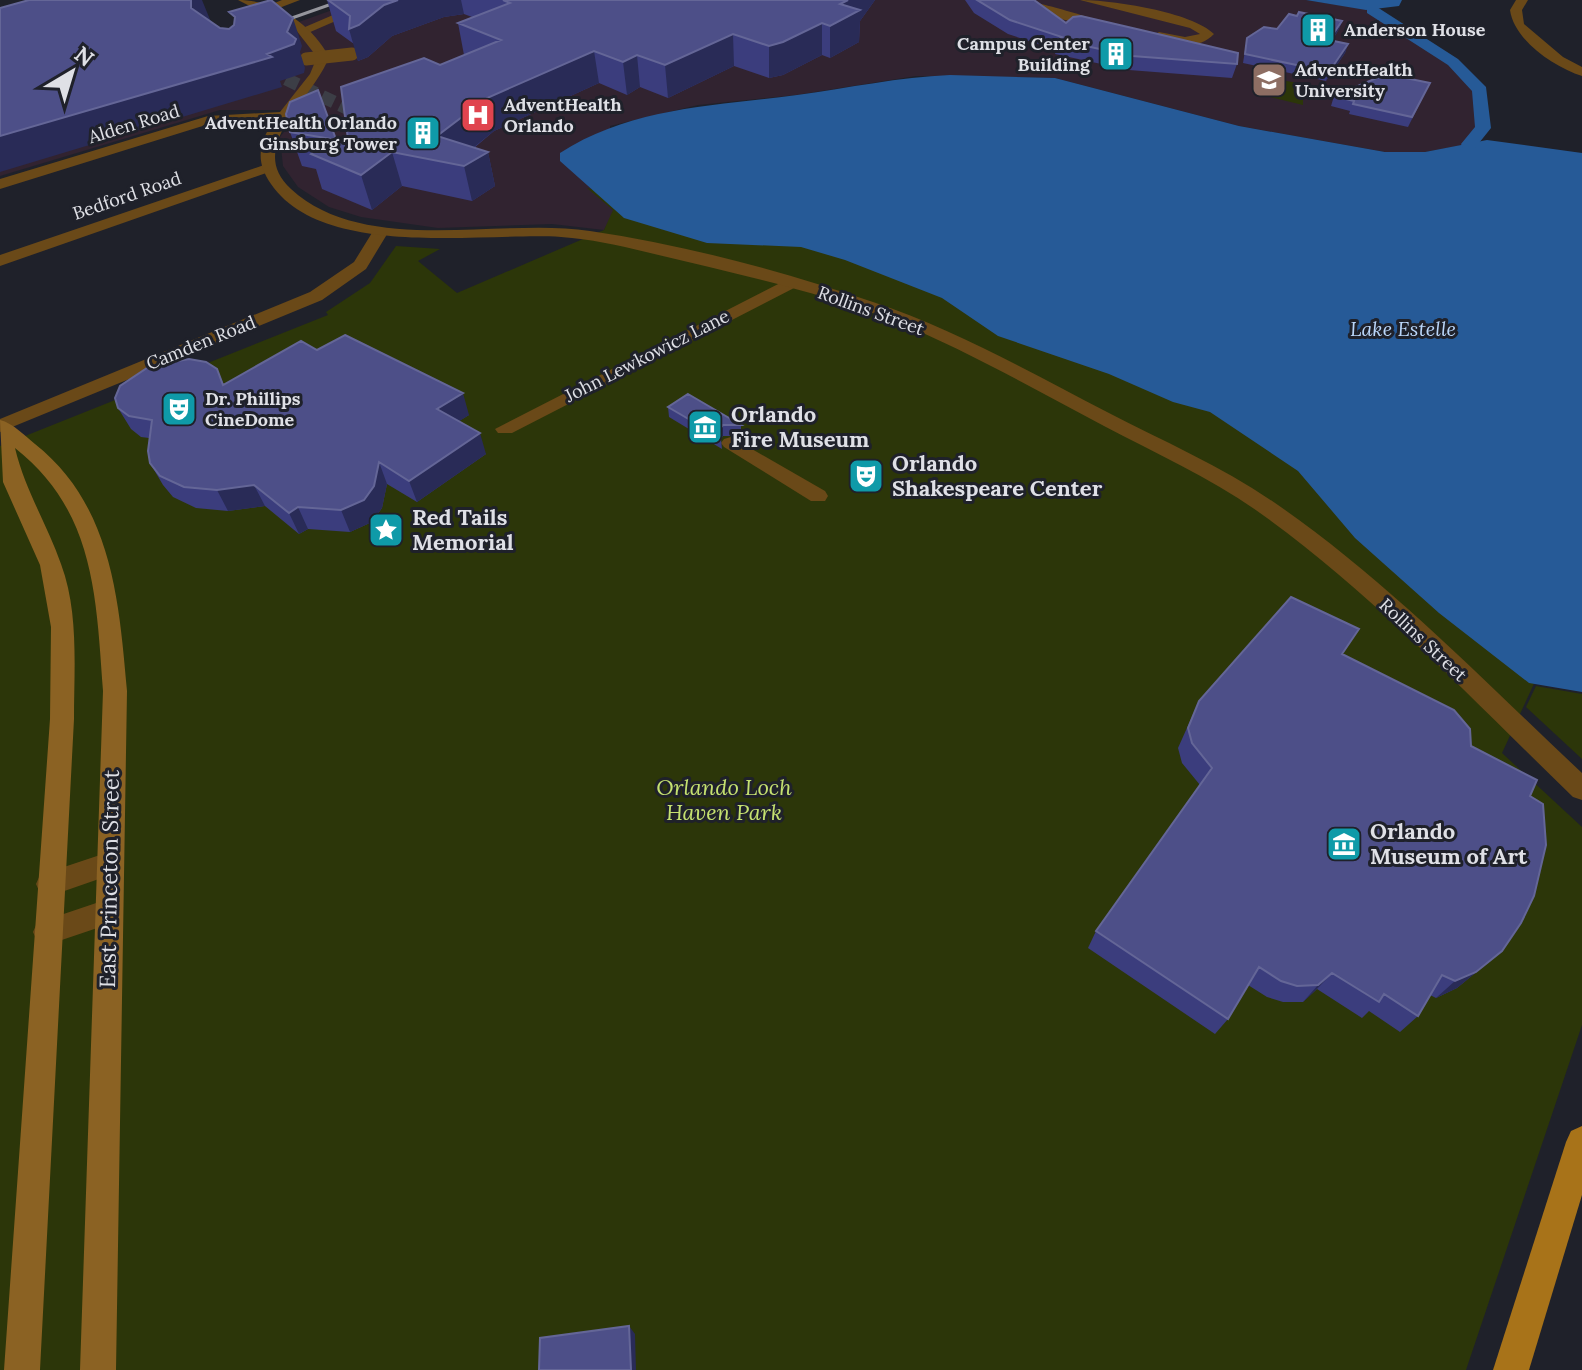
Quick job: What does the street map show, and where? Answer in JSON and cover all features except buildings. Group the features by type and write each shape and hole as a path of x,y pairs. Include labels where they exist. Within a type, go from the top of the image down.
{"main road":[{"name":"East Princeton Street","path":"0,426 60,477 83,515 99,562 109,619 115,691 98,1370"},
{"path":"0,426 13,482 51,565 62,627 62,719 22,1370"},
{"path":"1511,1370 1582,1142"}],"street":[{"path":"244,0 304,30 323,57 315,83 282,116 270,137 267,168"},
{"path":"266,9 294,0"},
{"path":"304,30 378,0"},
{"path":"1027,0 1043,11 1120,28"},
{"path":"1086,0 1194,25 1208,34 1200,40 1188,41 1147,34"},
{"path":"1522,0 1516,10 1518,25 1558,60 1582,72"},
{"path":"306,59 352,54"},
{"name":"Alden Road","path":"0,184 208,120 282,116"},
{"name":"Rollins Street","path":"267,168 282,189 296,200 350,225 381,231 457,237 539,232 582,234 790,283 871,307 917,326 1180,457 1288,522 1397,615 1582,789"},
{"name":"Bedford Road","path":"0,261 267,168"},
{"name":"Camden Road","path":"0,426 316,296 360,265 381,231"},
{"name":"John Lewkowicz Lane","path":"505,429 790,283"},
{"path":"731,443 818,496"},
{"path":"50,884 109,864"},
{"path":"47,932 108,912"}],"shaded area":[{"name":"AdventHealth Orlando","path":"360,0 1306,0 1372,10 1453,62 1480,90 1483,128 1469,144 1425,152 1385,152 1239,126 1055,78 916,76 796,95 698,105 610,126 615,210 604,230 552,224 438,228 361,217 329,207 298,187 283,166 280,137 301,110 220,110 0,176 0,114 274,31"}],"green space":[{"path":"1275,79 1315,86 1303,100 1303,105 1262,95"},
{"name":"Orlando Loch Haven Park","path":"587,188 756,228 1187,370 1556,636 1502,753 1582,827 1582,1025 1466,1370 0,1370 0,446 328,315 326,312 370,283 396,246 440,249 418,261 457,293 604,230 613,210"},
{"path":"1536,686 1582,694 1582,759 1526,707"}],"water":[{"path":"1306,0 1402,0 1399,6 1366,10"},
{"name":"Lake Estelle","path":"950,75 1055,78 1239,126 1385,152 1425,152 1487,140 1582,153 1582,692 1529,683 1439,613 1355,538 1298,471 1210,412 1173,402 1109,374 998,336 942,298 845,260 801,247 707,243 624,218 560,161 560,153 587,138 645,117 893,80"}],"waterway":[{"path":"1372,10 1453,62 1480,90 1483,128 1469,144"}],"tunnel":[{"path":"286,79 365,117"}],"railway":[{"path":"272,25 343,0"}],"place":[{"name":"Anderson House","path":"1318,30"},
{"name":"Campus Center Building","path":"1116,54"},
{"name":"AdventHealth University","path":"1269,80"},
{"name":"AdventHealth Orlando","path":"478,115"},
{"name":"AdventHealth Orlando Ginsburg Tower","path":"423,133"},
{"name":"Dr. Phillips CineDome","path":"179,409"},
{"name":"Orlando Fire Museum","path":"705,427"},
{"name":"Orlando Shakespeare Center","path":"866,476"},
{"name":"Red Tails Memorial","path":"386,530"},
{"name":"Orlando Museum of Art","path":"1344,844"}]}
